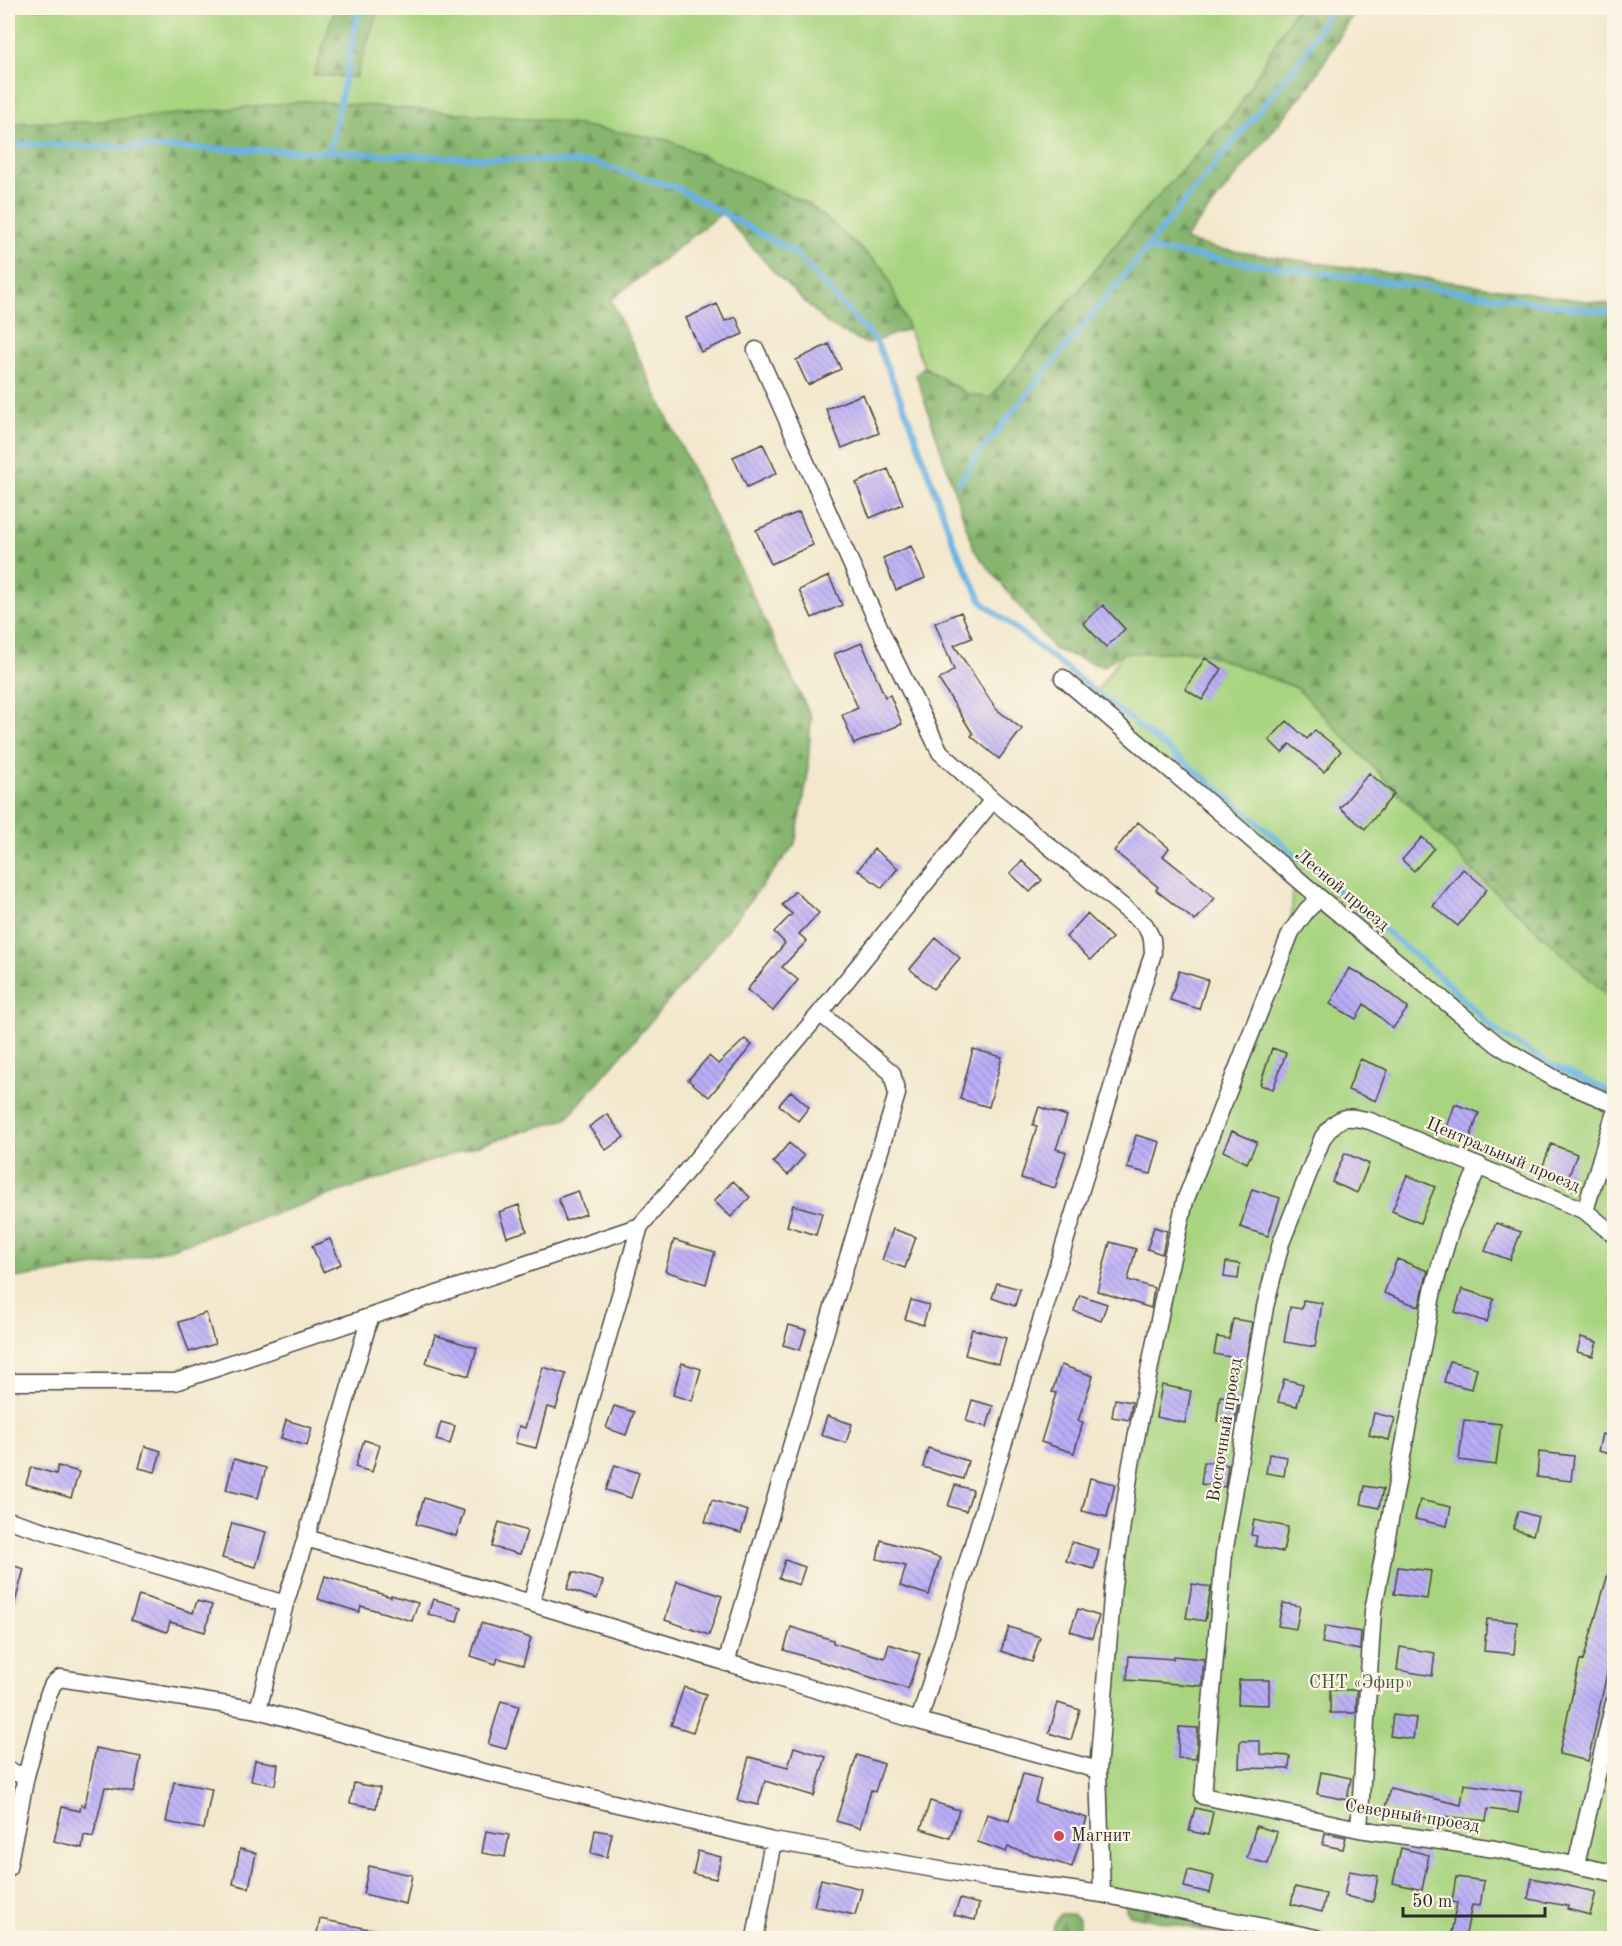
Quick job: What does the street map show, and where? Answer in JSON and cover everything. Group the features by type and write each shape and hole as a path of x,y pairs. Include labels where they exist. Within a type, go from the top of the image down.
{"street":[{"path":"756,350 886,642 940,752 993,800 1145,925 1152,939 1154,953 919,1721"},
{"name":"Лесной проезд","path":"1063,678 1320,898 1497,1045 1557,1080 1614,1104"},
{"path":"531,1603 640,1226 820,1013 993,800"},
{"path":"1102,1894 1098,1770 1113,1585 1131,1464 1167,1279 1185,1201 1291,932 1307,910 1320,898"},
{"path":"726,1663 897,1094 892,1073 820,1013"},
{"path":"1585,1211 1614,1115"},
{"name":"Восточный проезд","path":"1203,1796 1224,1554 1265,1307 1278,1254 1323,1137 1334,1123 1349,1116 1371,1121"},
{"name":"Центральный проезд","path":"1371,1121 1585,1211 1614,1235"},
{"path":"1359,1829 1373,1611 1433,1290 1450,1228 1479,1165"},
{"path":"8,1382 176,1382 640,1226"},
{"path":"258,1710 285,1604 370,1317"},
{"path":"8,1520 285,1604"},
{"path":"306,1539 531,1603 919,1721 1098,1770"},
{"path":"8,1868 26,1776 48,1695 53,1684 60,1678 258,1710 471,1769 773,1840 992,1879 1102,1894 1317,1938"},
{"path":"1576,1865 1614,1703"},
{"path":"8,1771 26,1776"},
{"name":"Северный проезд","path":"1203,1796 1359,1829 1495,1849 1614,1873"},
{"path":"755,1938 773,1840"}],"green space":[{"path":"8,8 335,8 314,75 355,77 370,8 1296,8 1236,111 1131,226 990,398 967,394 924,367 884,269 810,205 668,140 92,122 8,123"},
{"path":"335,8 379,8 356,77 314,75"},
{"path":"1296,8 1357,8 1310,85 1184,240 1219,249 1614,305 1614,1001 1478,876 1297,688 1199,651 1123,653 1103,667 1054,649 974,550 916,375 924,367 967,394 990,398 1131,226 1236,111"},
{"path":"311,101 547,120 668,140 810,205 884,269 909,329 867,344 829,325 774,272 722,213 611,300 811,717 807,781 795,844 695,970 566,1119 491,1141 169,1249 110,1264 8,1279 8,123 92,122"},
{"name":"СНТ «Эфир»","path":"1199,651 1297,688 1478,876 1614,1001 1614,1938 1317,1938 1102,1894 1102,1772 1113,1585 1185,1201 1291,932 1293,872 1090,701 1123,653"},
{"path":"1126,1903 1299,1938 1238,1938 1130,1915 1126,1910"},
{"path":"1060,1914 1072,1914 1079,1919 1079,1938 1051,1938 1055,1922"},
{"path":"1374,1933 1404,1938 1362,1938"}],"building":[{"path":"717,304 725,321 736,317 743,334 701,352 686,318"},
{"path":"829,344 841,369 808,385 796,360"},
{"path":"863,394 879,433 842,448 826,409"},
{"path":"763,444 777,473 747,487 733,457"},
{"path":"888,469 903,504 870,518 856,483"},
{"path":"799,512 813,545 771,564 756,530"},
{"path":"911,546 925,578 896,590 883,558"},
{"path":"829,576 842,605 812,618 799,590"},
{"path":"1103,605 1125,629 1106,647 1083,623"},
{"path":"961,612 972,638 954,645 996,709 1022,729 999,759 971,736 973,734 939,680 954,670 935,623"},
{"path":"862,643 885,697 890,695 902,724 854,744 842,715 858,708 834,654"},
{"path":"1205,658 1222,669 1202,700 1185,689"},
{"path":"1287,721 1307,739 1315,730 1341,751 1324,772 1290,744 1282,753 1269,740"},
{"path":"1369,773 1394,794 1365,829 1340,808"},
{"path":"1138,822 1169,848 1163,856 1215,898 1195,921 1156,890 1158,887 1114,851"},
{"path":"1422,837 1434,848 1414,871 1402,860"},
{"path":"874,849 898,868 882,888 858,870"},
{"path":"1022,861 1042,880 1030,892 1010,873"},
{"path":"1463,869 1487,889 1458,926 1433,906"},
{"path":"795,891 819,913 799,934 807,941 782,967 798,980 773,1011 747,990 785,943 774,932 792,914 782,905"},
{"path":"1087,914 1112,938 1091,960 1066,937"},
{"path":"936,938 960,958 933,989 910,969"},
{"path":"1349,968 1376,983 1408,1008 1393,1028 1364,1004 1356,1019 1330,1004"},
{"path":"1179,971 1208,980 1199,1009 1170,1000"},
{"path":"745,1039 752,1045 709,1097 688,1080 709,1056 718,1064"},
{"path":"1272,1048 1286,1053 1273,1089 1260,1085"},
{"path":"973,1049 1002,1057 989,1107 960,1099"},
{"path":"1360,1059 1388,1070 1376,1101 1348,1090"},
{"path":"791,1091 809,1107 798,1121 779,1105"},
{"path":"1455,1104 1479,1113 1470,1138 1446,1130"},
{"path":"1039,1107 1067,1116 1056,1149 1066,1152 1055,1188 1021,1178 1037,1126 1033,1125"},
{"path":"607,1114 624,1137 606,1150 589,1127"},
{"path":"1232,1131 1257,1142 1247,1163 1223,1151"},
{"path":"1136,1135 1160,1142 1151,1174 1127,1168"},
{"path":"789,1143 804,1156 788,1175 773,1162"},
{"path":"1551,1144 1577,1154 1567,1181 1541,1171"},
{"path":"1345,1153 1369,1164 1357,1193 1332,1182"},
{"path":"1407,1175 1435,1187 1420,1223 1392,1211"},
{"path":"733,1181 750,1197 731,1217 714,1201"},
{"path":"1252,1189 1280,1198 1268,1236 1240,1227"},
{"path":"578,1191 586,1214 566,1221 558,1198"},
{"path":"519,1205 527,1231 507,1237 499,1212"},
{"path":"793,1205 822,1213 816,1235 787,1226"},
{"path":"1496,1223 1521,1232 1510,1260 1485,1251"},
{"path":"1154,1227 1167,1231 1162,1254 1147,1249"},
{"path":"893,1229 916,1237 905,1268 882,1260"},
{"path":"330,1239 341,1264 323,1272 312,1246"},
{"path":"674,1240 715,1252 706,1284 665,1271"},
{"path":"1110,1242 1136,1249 1128,1280 1154,1288 1151,1308 1097,1291"},
{"path":"1397,1259 1428,1271 1419,1307 1384,1293"},
{"path":"1226,1262 1240,1264 1238,1279 1224,1277"},
{"path":"997,1283 1020,1289 1015,1306 992,1298"},
{"path":"1462,1289 1494,1299 1487,1322 1455,1312"},
{"path":"1080,1295 1107,1304 1101,1321 1074,1311"},
{"path":"911,1300 929,1305 923,1325 905,1319"},
{"path":"1303,1300 1322,1303 1315,1347 1284,1342 1290,1307 1302,1309"},
{"path":"206,1313 215,1344 189,1352 179,1322"},
{"path":"1233,1319 1252,1322 1246,1360 1214,1354 1217,1337 1229,1339"},
{"path":"789,1325 806,1330 800,1350 783,1345"},
{"path":"972,1329 1006,1338 999,1364 965,1355"},
{"path":"435,1335 477,1348 469,1376 426,1363"},
{"path":"1581,1337 1597,1342 1593,1356 1577,1352"},
{"path":"1450,1361 1477,1368 1472,1389 1444,1382"},
{"path":"682,1363 701,1369 692,1401 673,1395"},
{"path":"1061,1365 1093,1376 1078,1421 1083,1422 1074,1453 1041,1442 1056,1393 1052,1392"},
{"path":"543,1367 566,1374 556,1409 547,1407 536,1448 515,1443 519,1426 525,1428"},
{"path":"1284,1379 1303,1384 1297,1406 1278,1402"},
{"path":"1162,1385 1191,1391 1185,1423 1156,1417"},
{"path":"1220,1396 1239,1398 1235,1423 1217,1421"},
{"path":"1115,1399 1132,1402 1129,1420 1112,1417"},
{"path":"972,1400 993,1406 987,1427 966,1421"},
{"path":"614,1406 634,1412 626,1435 606,1428"},
{"path":"1374,1413 1395,1418 1389,1440 1369,1435"},
{"path":"827,1416 852,1424 846,1443 821,1435"},
{"path":"286,1420 312,1428 307,1446 281,1438"},
{"path":"1464,1420 1501,1424 1496,1465 1459,1460"},
{"path":"441,1422 455,1426 450,1444 436,1440"},
{"path":"1602,1434 1614,1437 1614,1455 1598,1451"},
{"path":"364,1440 380,1445 372,1472 355,1467"},
{"path":"145,1446 161,1451 155,1472 139,1468"},
{"path":"928,1448 968,1461 963,1479 923,1467"},
{"path":"1539,1452 1574,1456 1571,1481 1537,1477"},
{"path":"1269,1454 1287,1457 1284,1476 1266,1473"},
{"path":"234,1459 266,1468 258,1498 226,1490"},
{"path":"1204,1462 1228,1465 1225,1487 1201,1484"},
{"path":"615,1465 639,1473 631,1498 606,1490"},
{"path":"58,1466 79,1472 71,1498 26,1484 31,1467 56,1474"},
{"path":"1090,1478 1115,1484 1107,1517 1082,1511"},
{"path":"955,1485 973,1490 966,1511 948,1506"},
{"path":"1365,1486 1383,1489 1379,1508 1361,1504"},
{"path":"424,1498 464,1511 456,1536 416,1524"},
{"path":"712,1500 748,1511 741,1533 705,1522"},
{"path":"1420,1500 1451,1507 1447,1526 1415,1519"},
{"path":"1518,1511 1538,1517 1533,1535 1513,1529"},
{"path":"1254,1520 1288,1527 1283,1552 1255,1546 1257,1536 1251,1535"},
{"path":"499,1522 527,1531 520,1554 492,1547"},
{"path":"232,1523 266,1532 256,1567 222,1558"},
{"path":"881,1540 940,1558 929,1595 900,1586 906,1566 877,1559"},
{"path":"1072,1542 1099,1550 1094,1569 1066,1561"},
{"path":"785,1560 805,1567 799,1585 779,1578"},
{"path":"8,1564 24,1569 12,1613 8,1612"},
{"path":"1398,1567 1431,1571 1427,1599 1394,1594"},
{"path":"1610,1567 1614,1567 1614,1641 1588,1761 1559,1754 1580,1660 1583,1661"},
{"path":"573,1572 603,1581 597,1599 567,1589"},
{"path":"325,1576 418,1603 412,1621 361,1606 359,1612 318,1599"},
{"path":"677,1581 722,1596 709,1635 665,1620"},
{"path":"1192,1584 1211,1587 1205,1621 1186,1618"},
{"path":"139,1595 193,1613 197,1601 212,1605 205,1632 170,1622 167,1632 131,1620"},
{"path":"433,1599 461,1607 457,1622 428,1614"},
{"path":"1283,1603 1300,1606 1296,1629 1278,1626"},
{"path":"1078,1609 1099,1616 1092,1638 1070,1631"},
{"path":"1487,1619 1517,1622 1514,1654 1484,1651"},
{"path":"481,1623 531,1638 523,1665 498,1658 496,1664 471,1656"},
{"path":"1325,1626 1361,1632 1360,1650 1322,1643"},
{"path":"791,1627 833,1640 833,1643 885,1658 889,1644 920,1654 908,1689 784,1650"},
{"path":"1009,1627 1040,1637 1032,1662 1001,1651"},
{"path":"1400,1647 1435,1653 1432,1676 1397,1670"},
{"path":"1129,1656 1204,1659 1202,1686 1127,1680"},
{"path":"1239,1680 1269,1680 1269,1705 1238,1704"},
{"path":"684,1687 706,1694 693,1732 671,1725"},
{"path":"1330,1690 1357,1690 1356,1713 1330,1713"},
{"path":"501,1701 519,1706 506,1749 488,1744"},
{"path":"1058,1703 1080,1710 1071,1740 1049,1733"},
{"path":"1393,1715 1416,1718 1413,1739 1390,1736"},
{"path":"1179,1727 1198,1728 1196,1759 1178,1758"},
{"path":"1240,1741 1260,1741 1260,1754 1290,1756 1289,1769 1239,1768"},
{"path":"794,1747 826,1757 814,1796 765,1781 758,1805 737,1800 749,1757 788,1767"},
{"path":"96,1748 141,1757 134,1792 105,1787 93,1837 84,1835 82,1848 54,1841 62,1807 80,1811 81,1805 85,1806"},
{"path":"857,1755 884,1764 875,1792 871,1790 860,1828 836,1821"},
{"path":"255,1760 278,1764 275,1785 251,1781"},
{"path":"1321,1772 1351,1778 1347,1800 1317,1794"},
{"path":"1023,1774 1041,1779 1035,1802 1087,1818 1072,1867 1008,1847 1006,1852 978,1842 987,1814 1009,1821"},
{"path":"174,1782 212,1789 204,1829 166,1822"},
{"path":"354,1783 380,1788 376,1808 350,1803"},
{"path":"1464,1784 1521,1792 1518,1813 1488,1809 1486,1821 1443,1816 1442,1821 1385,1808 1390,1788 1461,1805"},
{"path":"930,1801 959,1810 950,1838 921,1829"},
{"path":"1195,1808 1213,1812 1208,1835 1189,1831"},
{"path":"1256,1826 1277,1832 1268,1864 1247,1858"},
{"path":"595,1830 612,1833 607,1857 591,1853"},
{"path":"486,1831 509,1835 505,1857 482,1853"},
{"path":"1325,1833 1346,1837 1343,1849 1323,1845"},
{"path":"1401,1848 1429,1855 1422,1890 1393,1883"},
{"path":"240,1849 256,1853 249,1888 233,1884"},
{"path":"698,1851 721,1857 716,1879 693,1874"},
{"path":"369,1866 412,1875 406,1904 363,1894"},
{"path":"1188,1870 1214,1876 1210,1893 1184,1887"},
{"path":"1349,1871 1378,1876 1373,1902 1344,1896"},
{"path":"1456,1877 1484,1881 1480,1906 1472,1905 1465,1938 1450,1938 1457,1903 1452,1902"},
{"path":"1532,1878 1596,1892 1590,1915 1567,1909 1568,1906 1528,1899"},
{"path":"821,1879 862,1889 855,1915 814,1906"},
{"path":"1295,1887 1326,1894 1322,1912 1291,1904"},
{"path":"960,1899 979,1904 975,1920 954,1915"},
{"path":"320,1919 379,1931 378,1938 316,1938"}],"waterway":[{"path":"330,152 359,8"},
{"path":"959,483 979,453 1303,57 1331,8"},
{"path":"8,144 330,152 594,163 677,188 794,252 876,341 910,421 953,542 982,602 1218,789 1445,981 1497,1032 1553,1066 1614,1093"},
{"path":"1146,249 1614,313"}],"place":[{"name":"Магнит","path":"1059,1836"}]}
